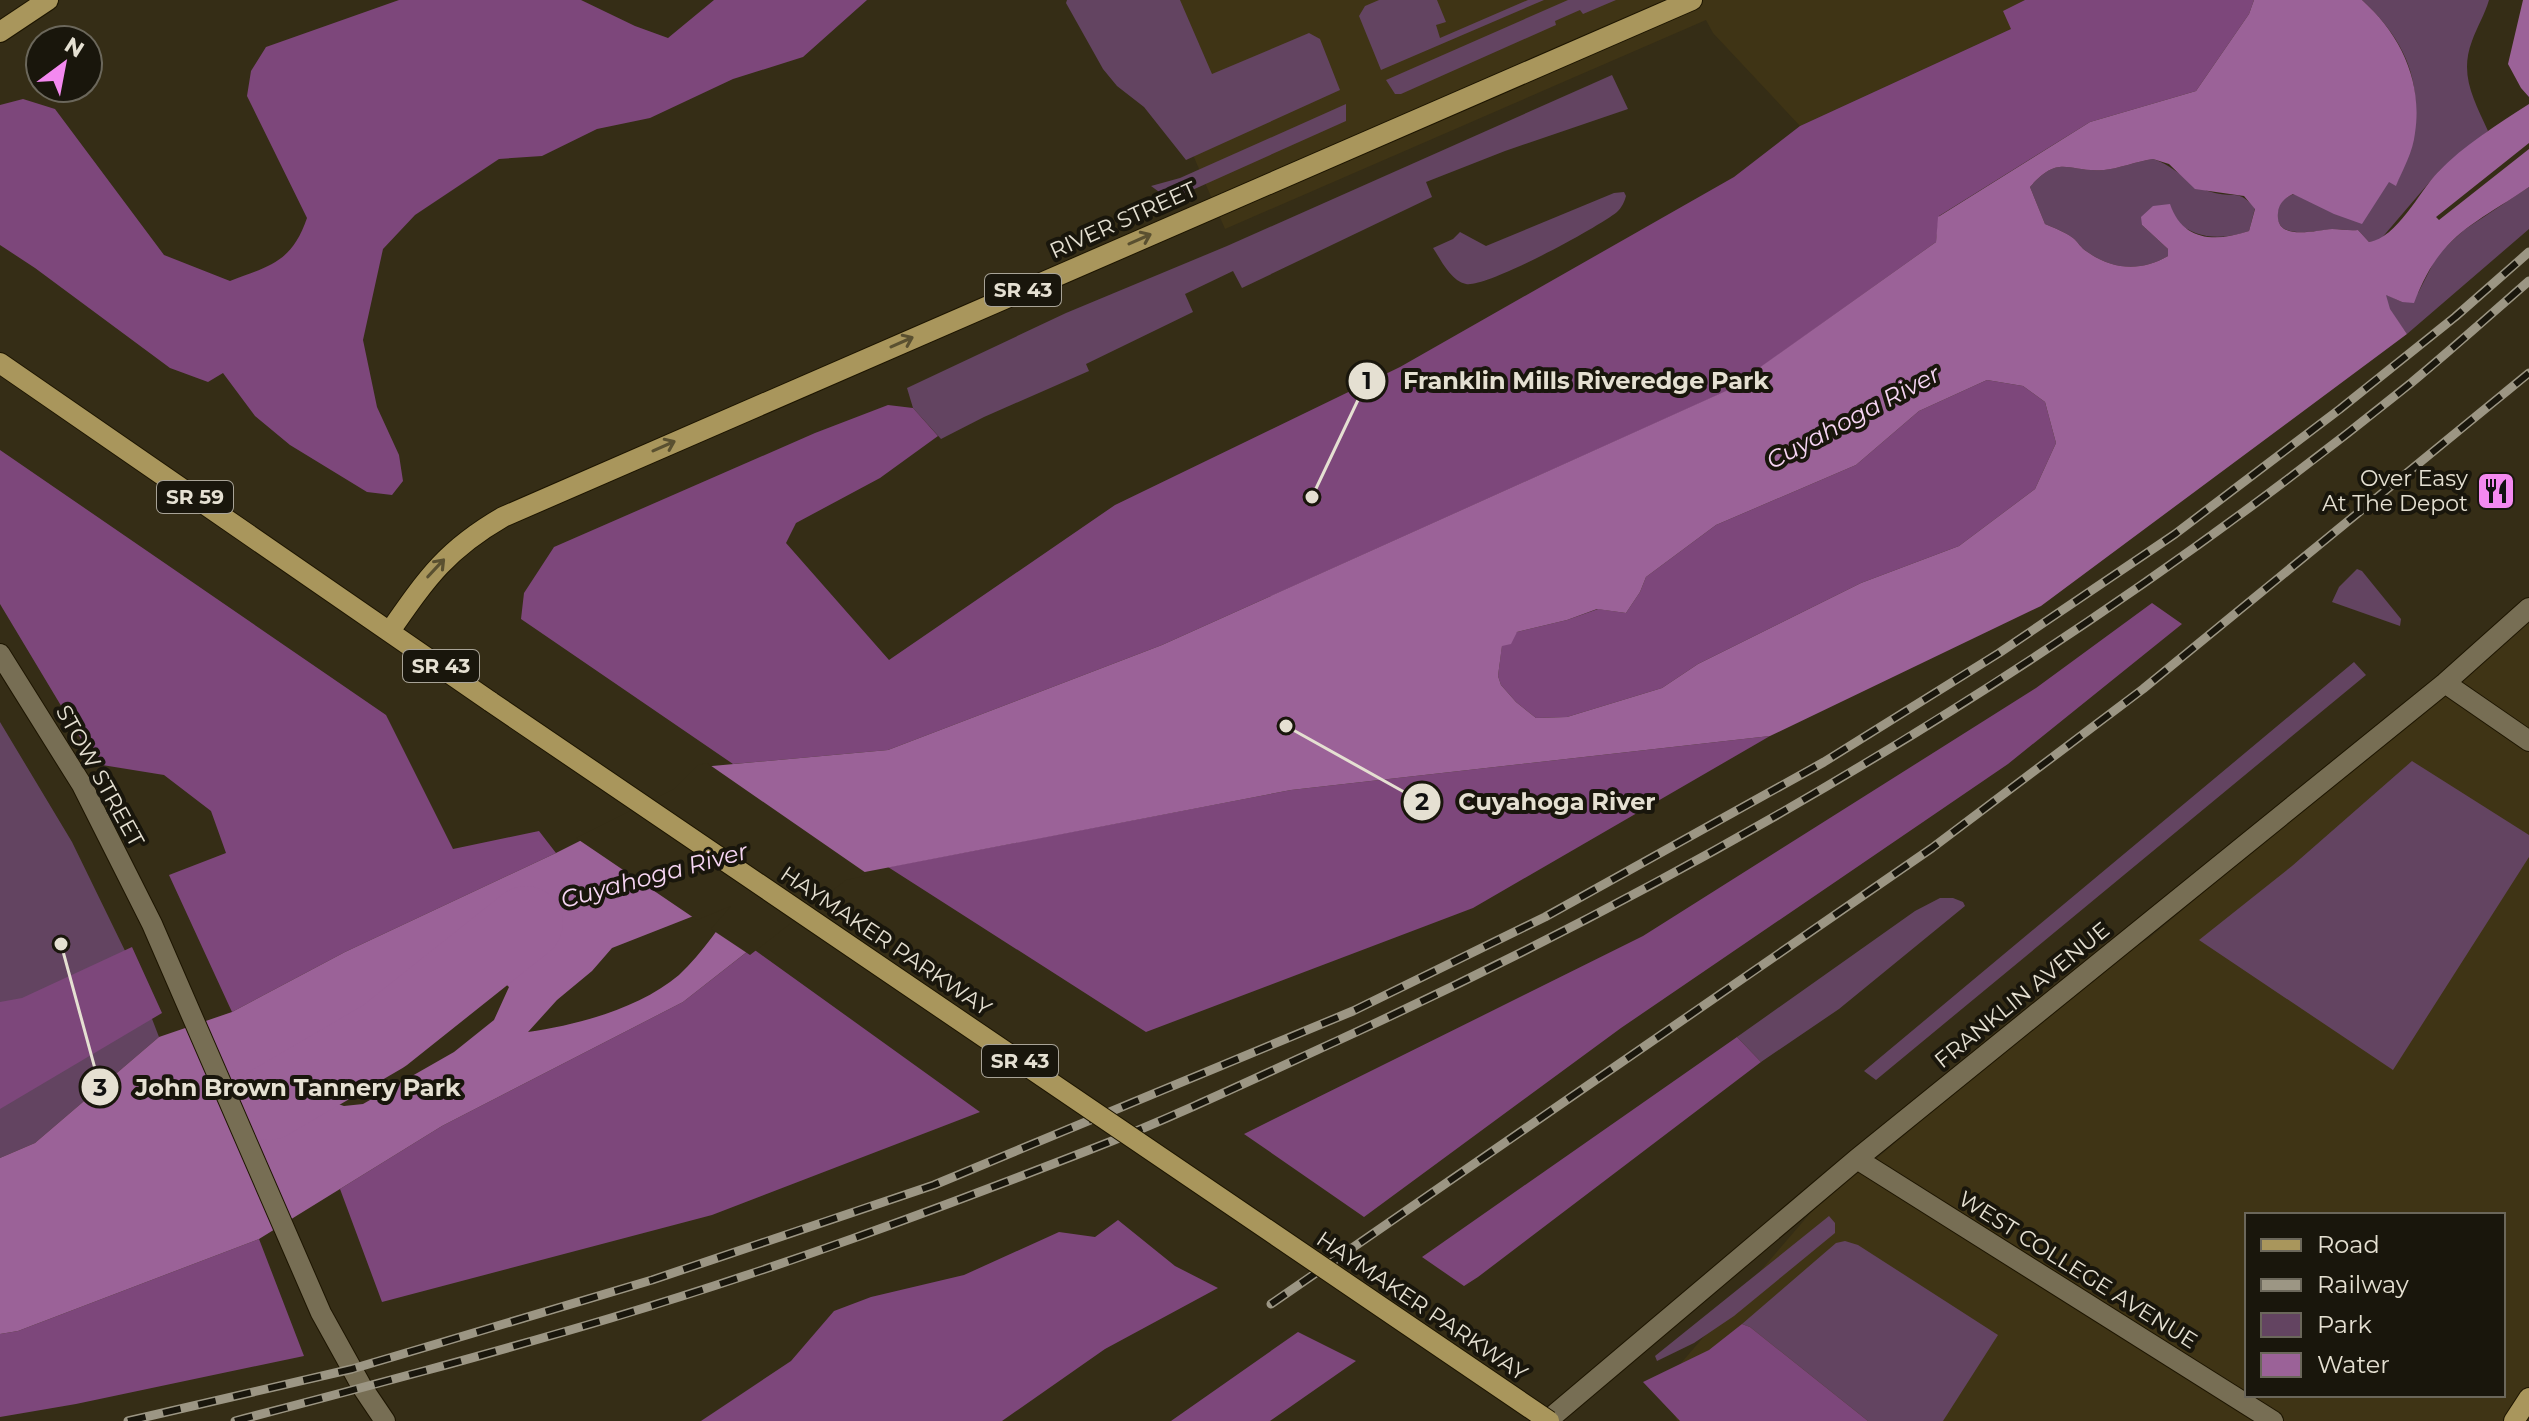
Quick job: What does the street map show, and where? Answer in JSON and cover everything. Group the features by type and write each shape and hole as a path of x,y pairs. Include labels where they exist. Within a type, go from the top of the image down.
{"main road":[{"path":"0,32 48,0"},
{"name":"RIVER STREET","path":"390,631 429,575 456,548 503,517 1692,0"},
{"name":"HAYMAKER PARKWAY","path":"0,363 491,702 1548,1421"},
{"path":"2514,1421 2529,1398"}],"street":[{"name":"FRANKLIN AVENUE","path":"1548,1421 1857,1159 2445,683 2529,608"},
{"name":"STOW STREET","path":"0,654 82,785 152,924 321,1313 362,1387 385,1421"},
{"path":"2445,683 2529,741"},
{"name":"WEST COLLEGE AVENUE","path":"1857,1159 2273,1421"}],"shaded area":[{"path":"399,0 581,0 668,38 714,0 867,0 803,57 733,79 650,118 597,129 542,156 499,159 415,215 383,249 363,340 377,407 399,455 403,481 392,495 367,492 290,445 255,416 223,373 208,382 170,368 0,245 0,105 23,99 24,104 55,109 164,255 230,281 278,260 294,244 307,218 247,96 251,71 266,47"},
{"path":"1126,0 2027,0 2011,29 1800,126 1713,33 1706,20 1225,229"},
{"path":"2025,0 2254,0 2249,14 2196,91 2090,122 1939,216 1936,242 1729,390 1162,645 888,750 733,764 521,619 524,593 554,547 815,433 888,405 913,408 938,436 880,478 796,523 786,543 889,660 1115,505 1400,367 1734,177 1800,126 2011,29 2003,11"},
{"path":"1987,380 2023,386 2045,402 2056,443 2035,489 1959,546 1861,583 1698,664 1662,688 1567,717 1536,718 1501,685 1498,676 1502,645 1517,632 1598,609 1626,613 1646,577 1716,525 1856,465 1919,411"},
{"path":"0,450 386,715 453,849 539,831 556,853 345,952 232,1012 169,875 226,853 211,811 164,775 96,764 0,604"},
{"path":"2152,603 2182,624 2008,764 1621,1028 1364,1217 1244,1134 1643,936 2036,688"},
{"path":"2529,612 2529,735 2452,682"},
{"path":"2445,683 2529,741 2529,1421 1677,1421 1663,1384 1857,1159 1876,1159 1962,1086 2084,974 2148,939"},
{"path":"1770,736 1473,908 1146,1032 888,867 1291,790"},
{"path":"132,947 162,1013 0,1109 0,1002 22,998"},
{"path":"752,948 980,1112 712,1215 382,1302 340,1189 442,1126 683,1002"},
{"path":"1737,1037 1761,1062 1478,1277 1464,1286 1422,1257"},
{"path":"1118,1220 1175,1266 1218,1288 1105,1349 1002,1421 701,1421 791,1361 834,1311 871,1297 964,1275 1059,1232 1095,1237"},
{"path":"259,1239 304,1356 0,1417 0,1334 18,1331"},
{"path":"1742,1324 1750,1327 1868,1421 1680,1421 1643,1382 1709,1350"},
{"path":"1298,1332 1356,1361 1270,1421 1171,1421"}],"green space":[{"path":"1067,0 1180,0 1212,74 1309,33 1320,39 1340,90 1186,160 1144,107 1117,86 1103,69"},
{"path":"1379,0 1437,0 1446,22 1436,25 1440,38 1528,0 1544,0 1381,70 1359,16 1365,6"},
{"path":"1568,0 1616,0 1583,14 1580,10 1555,21 1556,25 1401,94 1395,94 1386,80"},
{"path":"2362,0 2489,0 2472,41 2467,65 2470,87 2488,131 2439,171 2380,240 2369,242 2358,230 2289,231 2278,221 2280,205 2286,198 2294,194 2310,201 2389,181 2396,185 2406,159 2416,109 2408,64 2382,21"},
{"path":"1612,75 1628,109 1426,182 1432,197 1242,288 1233,271 1185,294 1193,312 1086,364 1089,371 941,439 913,408 907,388 1066,313 1227,246"},
{"path":"1346,104 1346,121 1170,200 1151,186 1180,178"},
{"path":"2153,159 2206,190 2245,198 2255,208 2249,231 2211,236 2193,232 2176,221 2142,225 2168,249 2168,256 2147,265 2116,265 2096,257 2070,236 2045,224 2030,187 2057,167 2104,170"},
{"path":"2529,187 2529,229 2407,334 2389,309 2385,294 2402,302 2418,293 2438,254 2464,230"},
{"path":"1624,192 1626,196 1622,207 1606,220 1542,256 1478,283 1466,284 1456,279 1433,248 1453,239 1460,232 1486,246 1614,193"},
{"path":"2357,569 2362,571 2401,619 2400,626 2332,602 2339,587"},
{"path":"2354,662 2366,675 1876,1080 1864,1071"},
{"path":"0,722 72,842 129,959 159,1037 35,1143 0,1158"},
{"path":"2412,761 2529,835 2529,857 2393,1070 2199,940 2292,866"},
{"path":"1940,898 1953,898 1965,906 1839,1009 1761,1062 1737,1037 1915,911"},
{"path":"1829,1216 1835,1223 1835,1233 1734,1316 1694,1343 1657,1361 1655,1356"},
{"path":"1845,1241 1858,1245 1998,1335 1943,1421 1868,1421 1750,1327 1742,1324 1836,1243"}],"water":[{"path":"2254,0 2362,0 2398,43 2412,77 2415,95 2415,133 2407,160 2396,186 2389,182 2362,224 2293,194 2283,201 2279,209 2279,222 2283,228 2298,232 2358,230 2369,242 2379,239 2407,213 2448,162 2529,104 2529,143 2436,217 2439,220 2529,149 2529,187 2474,223 2447,246 2424,280 2414,303 2386,295 2390,309 2407,334 2041,606 1770,736 1291,790 844,876 683,1002 442,1126 259,1239 18,1331 0,1334 0,1158 35,1143 159,1037 232,1012 345,952 556,853 677,792 701,767 888,750 1162,645 1728,390 1936,242 1938,217 2090,122 2196,91 2249,14","holes":["2153,159 2169,164 2195,189 2244,196 2255,209 2249,231 2225,237 2202,236 2183,226 2170,204 2153,206 2141,217 2142,225 2168,249 2168,256 2147,265 2127,267 2096,257 2070,236 2045,224 2030,187 2040,177 2057,167 2091,170","1987,380 2023,386 2045,402 2056,443 2035,489 1959,546 1861,583 1698,664 1662,688 1567,717 1536,718 1501,685 1498,676 1502,646 1511,644 1517,632 1597,609 1626,613 1646,577 1716,525 1856,465 1919,411","742,897 696,957 663,987 608,1013 528,1032 612,948","494,973 509,987 494,1020 454,1052 363,1104 344,1106 317,1097 344,1063 381,1028 433,991"]},
{"path":"2523,0 2529,0 2529,97 2508,64"}],"pier":[{"path":"707,763 869,875 846,880 750,955 711,929 731,906 697,920 576,838 674,789 698,765"}],"waterway":[{"name":"Cuyahoga River","path":"269,1103 384,1036 526,923"}],"railway":[{"path":"128,1421 352,1369 652,1280 934,1185 1353,1011 1545,917 1824,762 1999,653 2175,534 2340,409 2455,317 2529,252"},
{"path":"235,1421 611,1318 852,1239 1152,1124 1481,972 1622,901 1760,825 1896,745 2029,661 2287,480 2411,383 2529,281"},
{"path":"1271,1304 1932,848 2143,689 2529,373"}],"place":[{"name":"Over Easy At The Depot","path":"2496,491"},
{"name":"Franklin Mills Riveredge Park","path":"1312,497"},
{"name":"Cuyahoga River","path":"1286,726"},
{"name":"John Brown Tannery Park","path":"61,944"}]}
